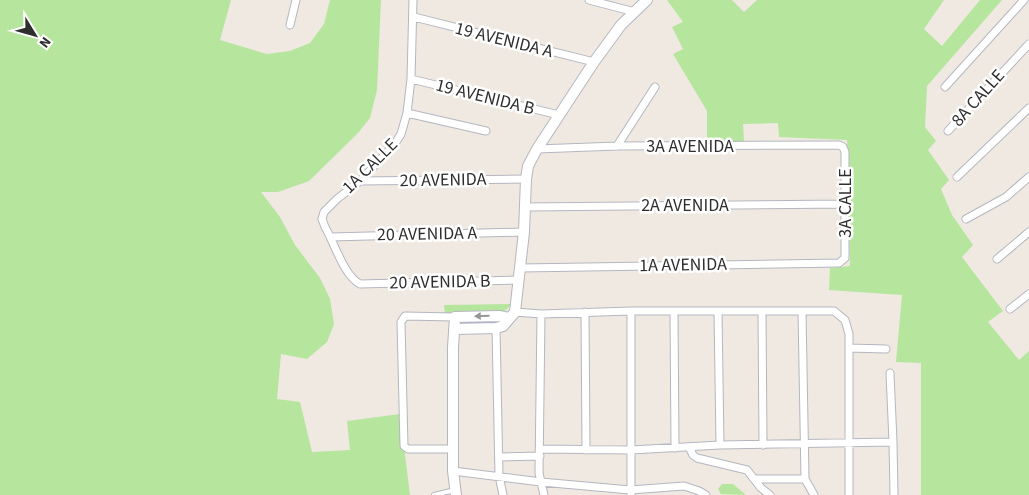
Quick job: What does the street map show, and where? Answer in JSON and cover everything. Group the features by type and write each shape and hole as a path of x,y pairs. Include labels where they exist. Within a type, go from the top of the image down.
{"street":[{"path":"290,25 296,0"},
{"name":"1A CALLE","path":"360,284 354,281 348,272 324,227 322,219 324,212 360,181 398,139 407,113 411,79 413,0"},
{"path":"589,0 635,12"},
{"path":"454,329 496,328 503,326 512,316 521,268 528,166 537,149 609,40 647,0"},
{"path":"945,87 1024,0"},
{"name":"19 AVENIDA A","path":"414,18 594,62"},
{"name":"8A CALLE","path":"948,131 1029,44"},
{"name":"19 AVENIDA B","path":"411,79 559,115"},
{"path":"617,146 655,87"},
{"path":"957,177 1029,108"},
{"path":"407,113 486,130"},
{"name":"3A AVENIDA","path":"537,149 617,146 839,145 843,147"},
{"name":"3A CALLE","path":"843,147 845,152 846,204 844,260"},
{"path":"966,219 1006,197 1029,178"},
{"name":"20 AVENIDA","path":"360,181 526,179"},
{"name":"2A AVENIDA","path":"524,207 846,204"},
{"name":"20 AVENIDA A","path":"331,237 524,232"},
{"path":"997,259 1029,232"},
{"name":"1A AVENIDA","path":"521,268 839,263 844,260"},
{"name":"20 AVENIDA B","path":"360,284 519,280"},
{"path":"1010,309 1029,294"},
{"path":"630,492 631,311"},
{"path":"453,449 408,449 404,446 401,322 405,316 512,316 631,311 834,311 848,325 849,495"},
{"path":"674,311 675,448"},
{"path":"718,311 720,445"},
{"path":"762,311 763,445"},
{"path":"802,311 805,478 814,495"},
{"path":"585,312 586,450"},
{"path":"542,314 539,473 544,495"},
{"path":"455,317 453,472 456,492"},
{"path":"496,328 499,476 503,495"},
{"path":"849,348 886,349"},
{"path":"890,373 894,495"},
{"path":"499,457 586,450 892,442"},
{"path":"689,447 697,458 742,468 750,472 761,488 770,495"},
{"path":"453,472 630,492 684,486 706,495"},
{"path":"755,479 805,478"},
{"path":"585,486 587,495"}],"lane":[{"path":"434,495 456,492"}],"green space":[{"path":"0,0 231,0 220,40 267,54 290,51 310,43 324,24 330,0 381,0 377,90 370,118 358,133 309,181 278,192 261,192 280,217 295,245 320,278 330,299 334,324 327,342 307,359 281,354 277,399 300,402 312,452 350,450 347,421 400,414 410,495 0,495"},
{"path":"667,0 732,0 744,12 757,0 944,0 924,29 942,46 980,0 1002,0 927,86 925,127 936,141 928,150 949,180 941,189 952,215 973,245 962,257 1003,311 988,322 1019,360 1029,351 1029,495 921,495 921,363 896,362 902,295 829,290 830,268 850,266 847,140 779,137 778,123 743,124 744,141 707,141 707,111 673,54 683,49 672,27 683,22"},
{"path":"512,304 498,314 445,314 444,305"},
{"path":"722,484 733,484 746,495 721,494 718,489"}]}
